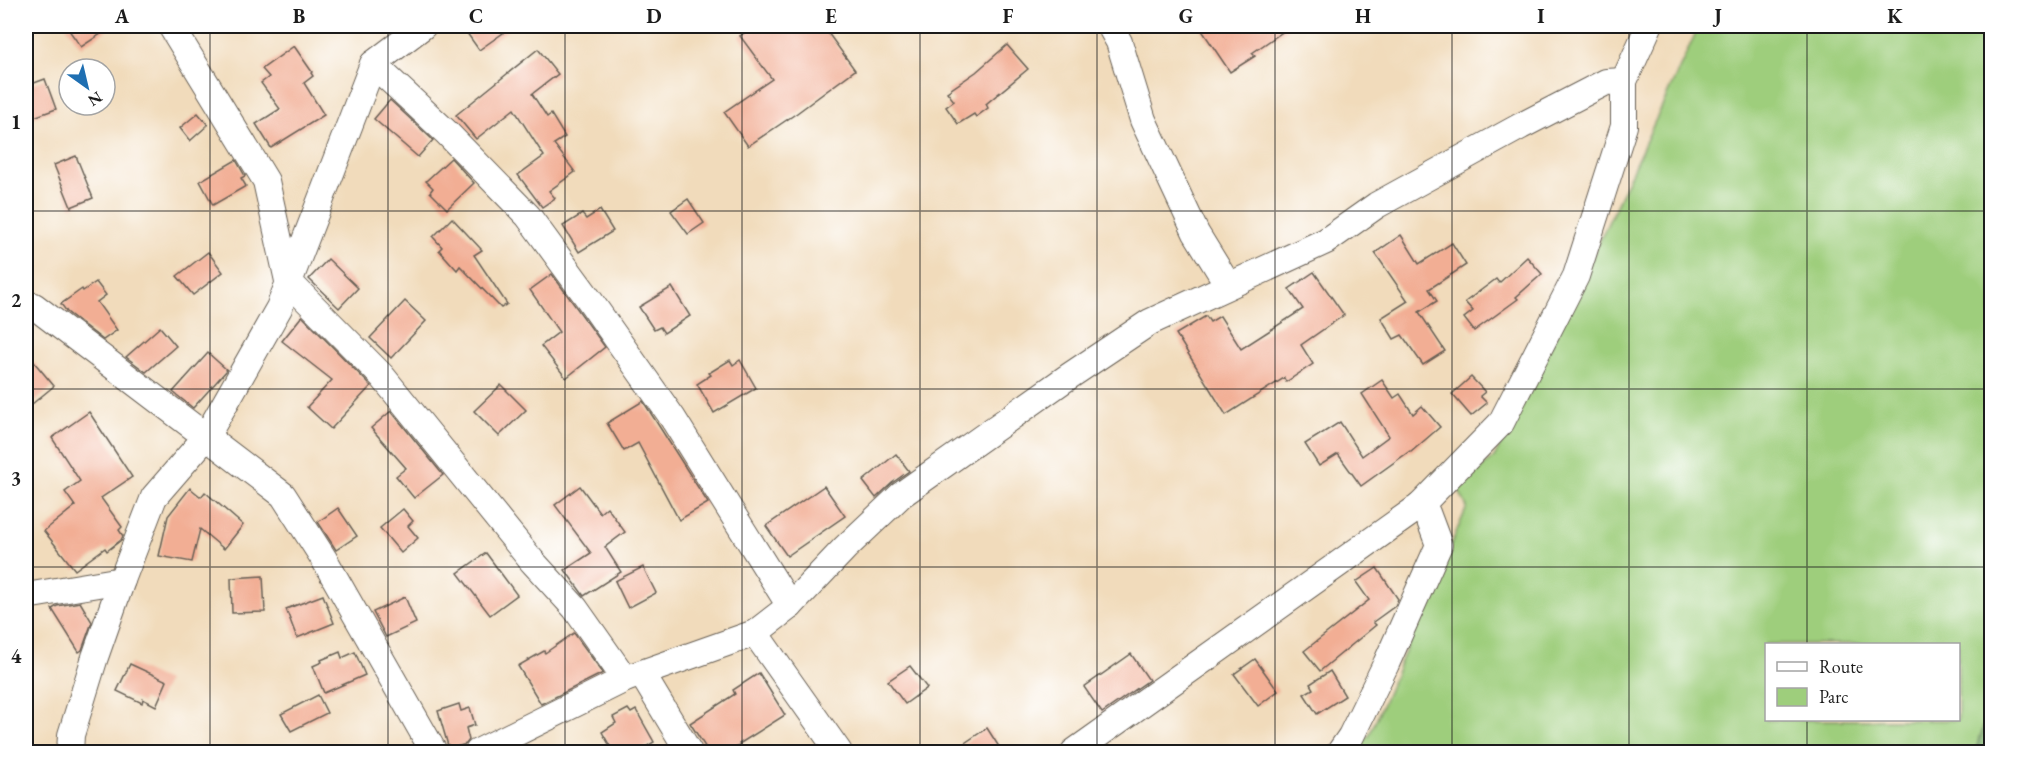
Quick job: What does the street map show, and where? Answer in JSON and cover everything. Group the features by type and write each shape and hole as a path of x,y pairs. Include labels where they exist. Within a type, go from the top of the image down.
{"street":[{"path":"171,26 266,181 288,280 382,376 532,561 633,676 689,753"},
{"path":"70,753 71,735 95,657 154,497 206,437 279,308 373,64 423,26"},
{"path":"1110,26 1119,42 1143,120 1196,233 1228,285"},
{"path":"1074,753 1420,506 1501,423 1576,276 1624,126 1624,81 1649,26"},
{"path":"373,64 446,132 528,216 672,417 790,606"},
{"path":"478,753 633,676 755,633 790,606 845,548 901,495 1150,322 1326,241 1377,205 1521,126 1606,82 1624,81"},
{"path":"26,310 34,306 283,495 324,559 434,753"},
{"path":"1340,753 1351,736 1386,664 1439,545 1427,513 1420,506"},
{"path":"26,596 122,580"},
{"path":"755,633 839,753"}],"green space":[{"path":"1699,26 1991,26 1992,705 1975,752 1344,752 1369,736 1467,507 1458,489 1495,456 1560,327"},
{"path":"1991,705 1991,752 1975,752"}],"building":[{"path":"66,26 113,26 81,47"},
{"path":"462,26 513,26 479,50"},
{"path":"754,26 823,26 855,70 748,146 724,112 772,79 740,36"},
{"path":"1199,26 1291,26 1252,53 1255,56 1230,72"},
{"path":"1007,45 1028,69 986,104 988,108 976,117 974,114 958,124 946,107 954,101 947,92 976,72"},
{"path":"294,46 312,72 313,76 304,83 324,115 271,148 256,124 280,109 261,83 269,77 262,69"},
{"path":"538,49 558,74 532,94 547,117 551,114 565,137 554,144 575,172 549,191 555,198 542,207 518,175 544,156 514,109 476,139 456,115"},
{"path":"45,79 56,109 26,120 26,86"},
{"path":"390,100 433,140 418,157 374,119"},
{"path":"198,113 208,125 190,141 180,128"},
{"path":"76,156 93,198 71,207 54,165"},
{"path":"451,158 474,183 447,209 430,192 433,188 426,181"},
{"path":"236,160 245,176 241,178 246,186 213,205 200,181"},
{"path":"688,199 704,223 688,234 671,211"},
{"path":"600,210 613,231 579,252 563,226 582,214 586,219"},
{"path":"452,218 482,250 474,255 507,304 501,308 460,266 457,270 439,250 442,247 433,237"},
{"path":"1401,235 1419,264 1452,243 1466,265 1429,289 1437,301 1419,312 1445,351 1423,365 1402,335 1394,339 1381,318 1408,301 1375,253"},
{"path":"208,252 223,272 193,295 177,276"},
{"path":"1527,257 1542,274 1516,297 1518,299 1474,331 1464,318 1473,311 1465,302 1496,279 1499,283"},
{"path":"328,259 358,288 339,308 309,279"},
{"path":"1314,272 1344,315 1301,345 1313,364 1286,382 1284,378 1226,415 1176,334 1206,316 1210,322 1220,316 1241,349 1303,309 1289,289"},
{"path":"552,274 605,347 566,378 541,346 559,332 530,290"},
{"path":"96,282 106,295 97,302 117,330 103,340 67,312 61,304"},
{"path":"672,287 690,316 664,333 660,327 654,330 639,307"},
{"path":"405,301 426,321 391,358 370,338"},
{"path":"302,316 371,386 331,429 307,407 332,380 282,341"},
{"path":"160,327 176,346 146,372 126,357"},
{"path":"208,353 227,370 193,408 173,392"},
{"path":"730,360 733,365 740,360 756,388 714,413 697,384 711,375 709,373"},
{"path":"34,362 54,386 26,409 26,369"},
{"path":"1471,377 1485,392 1480,396 1487,403 1471,416 1452,394"},
{"path":"1382,380 1394,398 1400,394 1413,414 1422,406 1440,427 1411,452 1361,486 1338,454 1319,466 1305,444 1340,422 1362,456 1389,436 1362,394"},
{"path":"501,385 526,410 499,436 474,411"},
{"path":"643,401 708,503 679,520 638,443 624,451 607,423"},
{"path":"391,411 443,475 414,498 396,476 406,468 371,428"},
{"path":"89,412 132,477 101,498 122,527 119,530 123,536 121,540 107,551 105,548 75,570 44,531 75,506 65,492 80,481 52,438"},
{"path":"896,454 909,471 876,498 863,481"},
{"path":"580,486 600,513 607,507 625,532 605,547 621,572 584,596 565,570 591,553 555,505"},
{"path":"824,486 845,516 787,556 766,526"},
{"path":"190,488 201,497 205,492 243,525 224,549 200,529 192,562 159,556 168,516"},
{"path":"338,508 357,536 336,550 318,522"},
{"path":"403,509 413,521 408,526 418,538 401,553 380,528"},
{"path":"486,553 517,595 490,615 458,573"},
{"path":"643,567 656,593 628,608 615,581"},
{"path":"1377,568 1398,599 1395,606 1373,622 1376,625 1320,671 1304,651 1369,600 1356,582"},
{"path":"263,576 265,612 232,613 231,578"},
{"path":"323,595 334,623 297,638 286,609"},
{"path":"405,597 416,623 386,637 373,612"},
{"path":"80,602 92,622 82,650 79,652 52,609"},
{"path":"574,633 603,673 541,704 518,666 544,651 545,653"},
{"path":"340,652 342,658 355,652 365,675 324,693 313,666"},
{"path":"1131,654 1149,680 1102,713 1084,687"},
{"path":"1255,659 1278,691 1258,706 1234,674"},
{"path":"130,664 167,681 156,706 143,699 142,703 117,691"},
{"path":"910,666 927,688 905,704 888,681"},
{"path":"1330,671 1345,696 1317,714 1304,694 1313,689 1310,684"},
{"path":"759,673 785,715 739,744 729,753 709,753 690,723 735,694 733,690"},
{"path":"318,695 327,713 291,731 281,714"},
{"path":"459,704 461,711 470,708 475,725 466,728 469,740 466,744 449,749 438,711"},
{"path":"628,709 631,713 636,710 654,742 636,753 614,753 602,732 616,723 613,717"},
{"path":"987,728 1003,753 950,753"}]}
